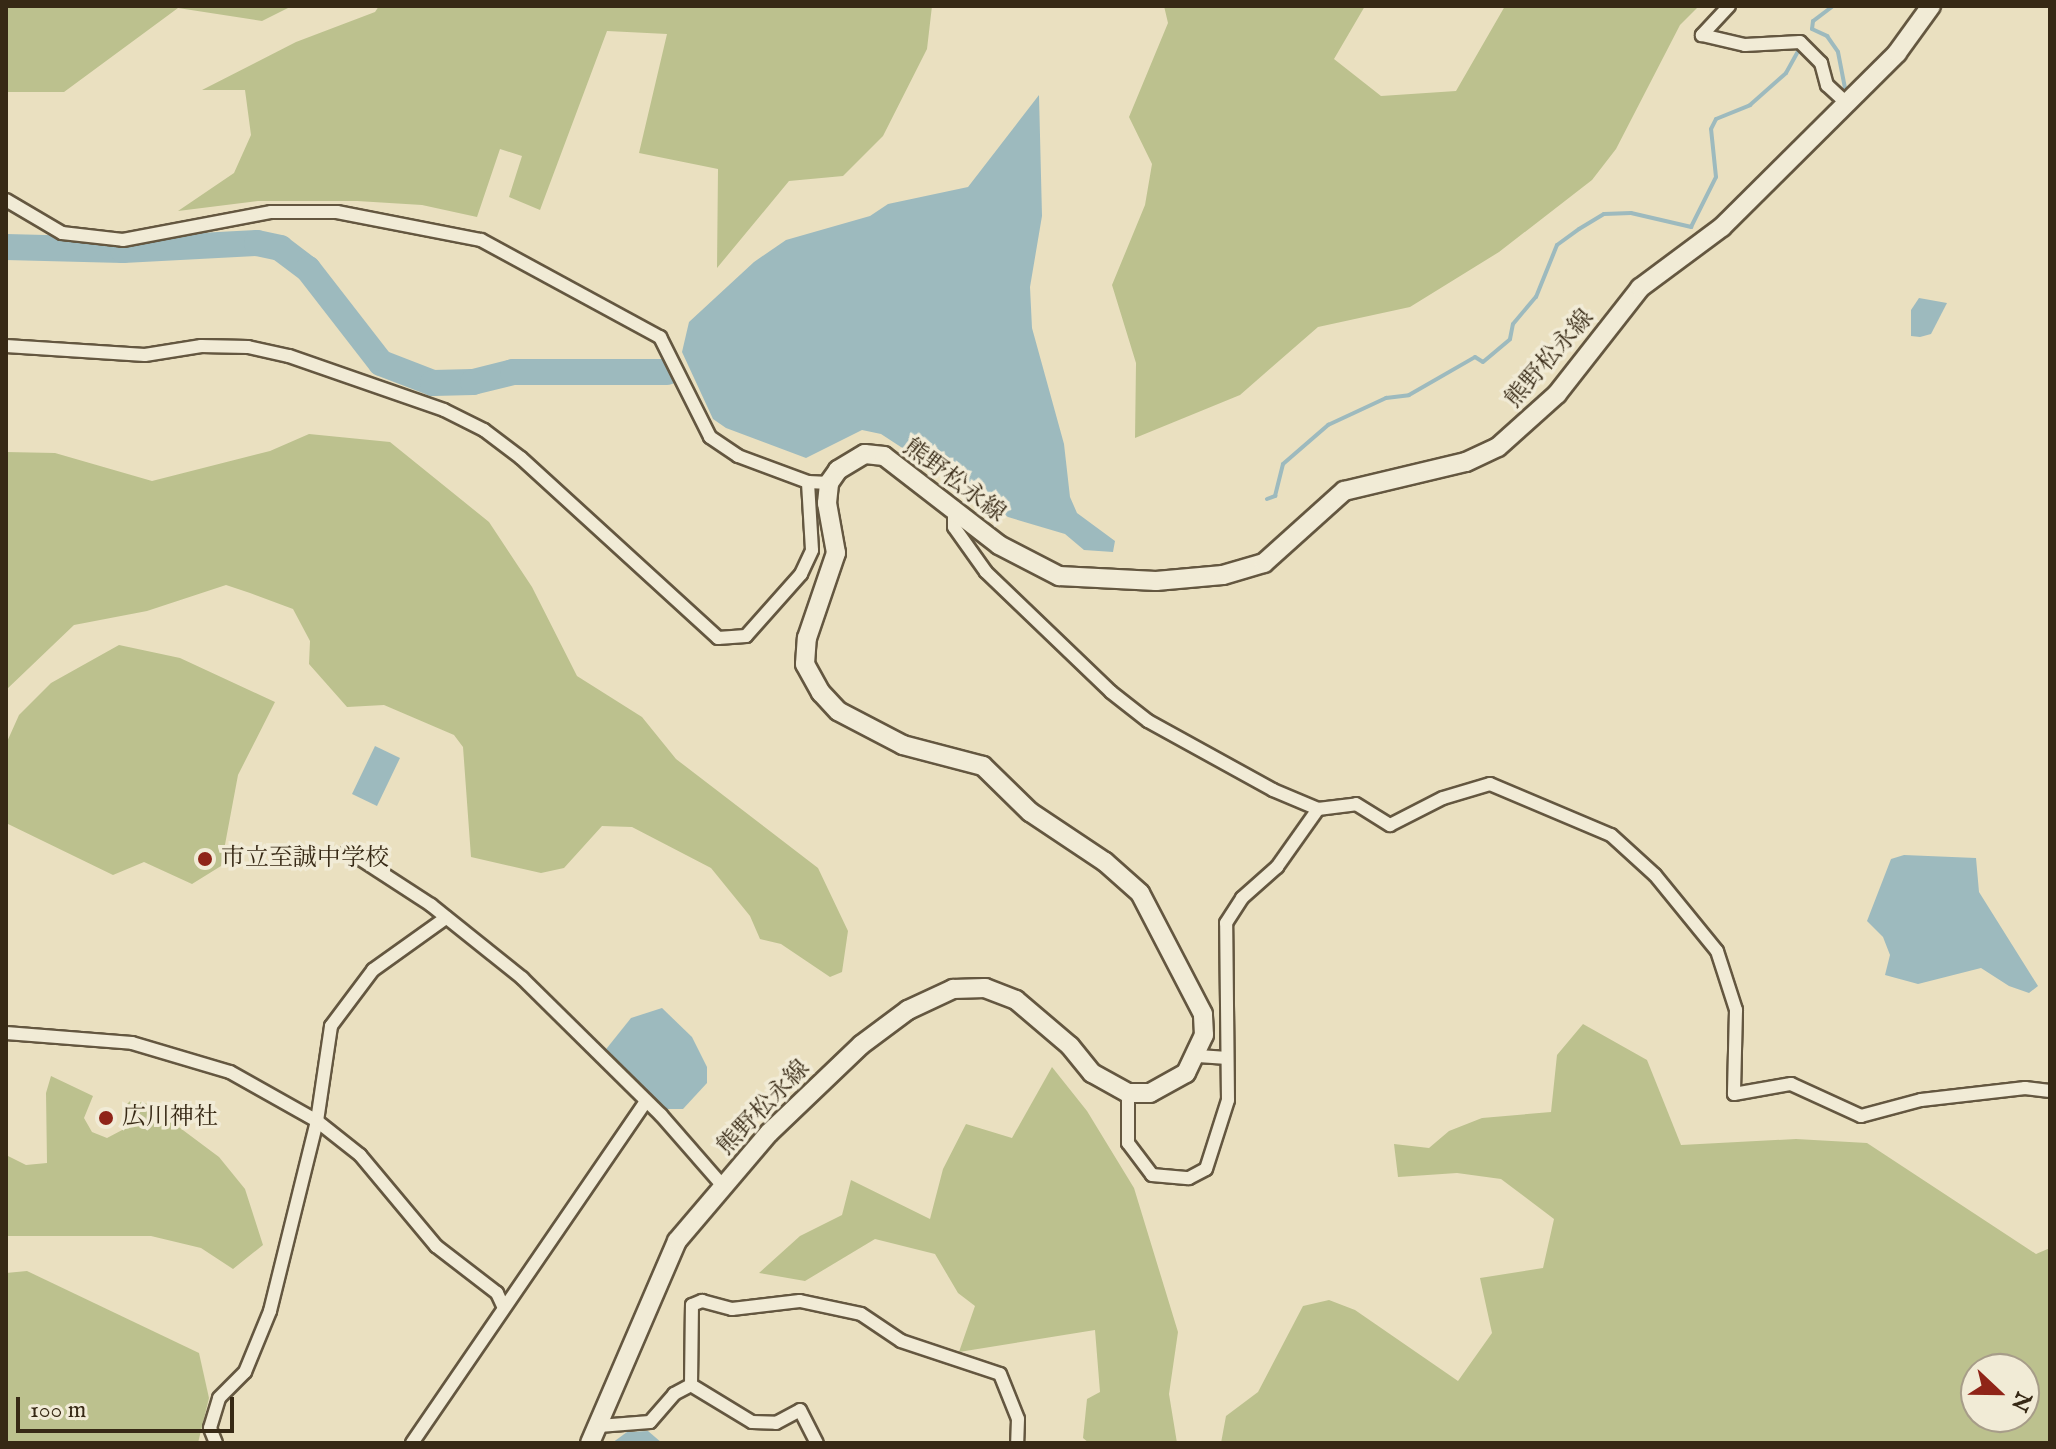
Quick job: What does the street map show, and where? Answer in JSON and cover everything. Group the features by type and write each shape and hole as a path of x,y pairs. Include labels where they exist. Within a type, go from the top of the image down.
{"main road":[{"name":"熊野松永線","path":"829,483 849,461 865,454 884,456 954,507 999,545 1059,576 1156,581 1223,575 1264,563 1344,491 1466,462 1498,447 1557,394 1640,288 1722,227 1897,53 1931,6"},
{"path":"829,483 828,521 836,553 814,612 805,664 821,693 838,711 903,745 983,766 1030,812 1105,862 1140,893 1203,1014 1198,1056 1170,1086 1128,1093"},
{"name":"熊野松永線","path":"590,1443 677,1241 769,1133 861,1045 908,1010 953,989 985,988 1016,1000 1070,1046 1092,1073 1128,1093"}],"street":[{"path":"1729,6 1702,35 1745,45 1800,42 1821,63 1827,85 1846,103"},
{"path":"6,200 62,233 123,240 271,212 337,212 481,240 660,337 710,437 738,456 808,482 829,483"},
{"path":"6,346 145,355 201,346 248,347 289,356 444,410 484,430 521,458 718,638 746,636 801,574 812,550 808,482"},
{"path":"954,507 954,527 986,572 1111,692 1148,721 1318,809 1356,804 1390,825 1443,798 1490,784 1611,835 1655,875 1717,951 1736,1010 1734,1094 1791,1084 1861,1116 1921,1100 2025,1088 2050,1091"},
{"path":"1128,1093 1128,1143 1152,1175 1189,1178 1206,1169 1221,1133 1228,1100 1224,1058 1226,923 1242,898 1277,867 1318,809"},
{"path":"348,851 446,918 522,978 646,1101 723,1186"},
{"path":"216,1443 210,1428 219,1398 245,1372 270,1311 317,1121 331,1026 355,989 393,953 446,918"},
{"path":"6,1033 121,1042 185,1055 230,1072 317,1121 360,1155 436,1246 497,1293 503,1306"},
{"path":"1198,1056 1224,1058"},
{"path":"412,1443 646,1101"},
{"path":"691,1385 692,1305 702,1301 732,1309 800,1301 861,1314 901,1341 1000,1374 1018,1419 1017,1443"},
{"path":"599,1426 650,1422 674,1394 691,1385"},
{"path":"691,1385 752,1422 776,1423 800,1410 817,1443"}],"green space":[{"path":"6,6 292,6 262,21 178,8 64,92 6,92"},
{"path":"379,6 932,6 927,49 883,136 843,176 789,181 717,268 718,169 639,153 667,34 607,31 540,210 509,197 522,156 500,149 477,217 422,205 357,201 258,201 178,211 234,173 251,135 245,90 202,90 296,42 375,12"},
{"path":"1164,6 1365,6 1334,59 1381,96 1456,91 1505,6 1699,6 1680,25 1616,149 1592,180 1499,252 1410,307 1318,327 1240,395 1135,438 1136,363 1112,285 1145,205 1152,164 1129,117 1168,23"},
{"path":"309,434 390,442 489,522 532,587 577,676 642,717 676,759 818,868 848,931 842,972 830,977 781,944 760,939 750,916 711,868 632,827 602,826 564,868 541,873 471,857 463,747 454,735 384,705 347,707 309,664 310,641 293,609 250,593 226,585 147,611 74,625 6,690 6,452 55,453 152,481 270,451"},
{"path":"119,645 180,658 275,702 238,775 221,866 192,884 144,862 113,875 6,823 6,744 19,715 51,683"},
{"path":"1583,1024 1647,1060 1681,1145 1796,1139 1867,1143 2036,1254 2050,1248 2050,1443 1221,1443 1226,1416 1258,1392 1303,1306 1329,1300 1355,1310 1458,1381 1492,1333 1480,1278 1543,1268 1554,1219 1501,1179 1457,1173 1398,1177 1394,1144 1429,1148 1449,1131 1482,1118 1551,1112 1557,1055"},
{"path":"1052,1067 1087,1111 1134,1188 1178,1332 1169,1394 1177,1443 1089,1443 1083,1438 1087,1399 1100,1392 1095,1330 959,1352 975,1306 958,1293 935,1254 875,1239 805,1281 759,1273 800,1236 842,1215 851,1180 930,1219 943,1169 966,1124 1012,1138"},
{"path":"51,1076 93,1096 84,1118 92,1132 107,1138 126,1128 122,1109 131,1100 148,1104 219,1157 245,1189 263,1245 233,1269 201,1248 151,1236 6,1236 6,1155 26,1165 47,1163 46,1093"},
{"path":"27,1271 199,1353 209,1398 198,1443 6,1443 6,1273"}],"water":[{"path":"1039,95 1042,216 1030,287 1032,328 1064,444 1070,497 1077,513 1115,541 1113,552 1084,550 1065,534 1008,517 881,434 862,430 806,458 726,428 713,419 682,352 689,322 754,262 786,240 870,216 888,204 968,187"},
{"path":"1919,298 1947,303 1931,334 1920,337 1911,336 1911,310"},
{"path":"375,746 400,758 377,806 352,794"},
{"path":"1904,855 1976,858 1979,892 2038,986 2029,993 2009,986 1981,968 1918,984 1885,975 1890,955 1883,937 1867,921 1891,859"},
{"path":"662,1008 692,1037 707,1067 707,1083 683,1109 664,1109 603,1053 631,1018"},
{"path":"648,1431 662,1443 612,1443 627,1432"}],"waterway":[{"path":"1833,6 1813,21 1812,29 1827,36 1838,52 1845,88"},
{"path":"1267,499 1275,496 1283,464 1328,425 1386,398 1409,395 1475,357 1483,362 1510,339 1513,324 1536,297 1557,245 1579,229 1604,214 1631,213 1691,227 1716,177 1711,129 1716,119 1750,105 1786,73 1799,50"},
{"path":"6,247 123,250 257,243 280,248 308,269 381,363 433,383 473,382 513,372 667,372"}],"place":[{"name":"市立至誠中学校","path":"205,859"},
{"name":"広川神社","path":"106,1118"}]}
